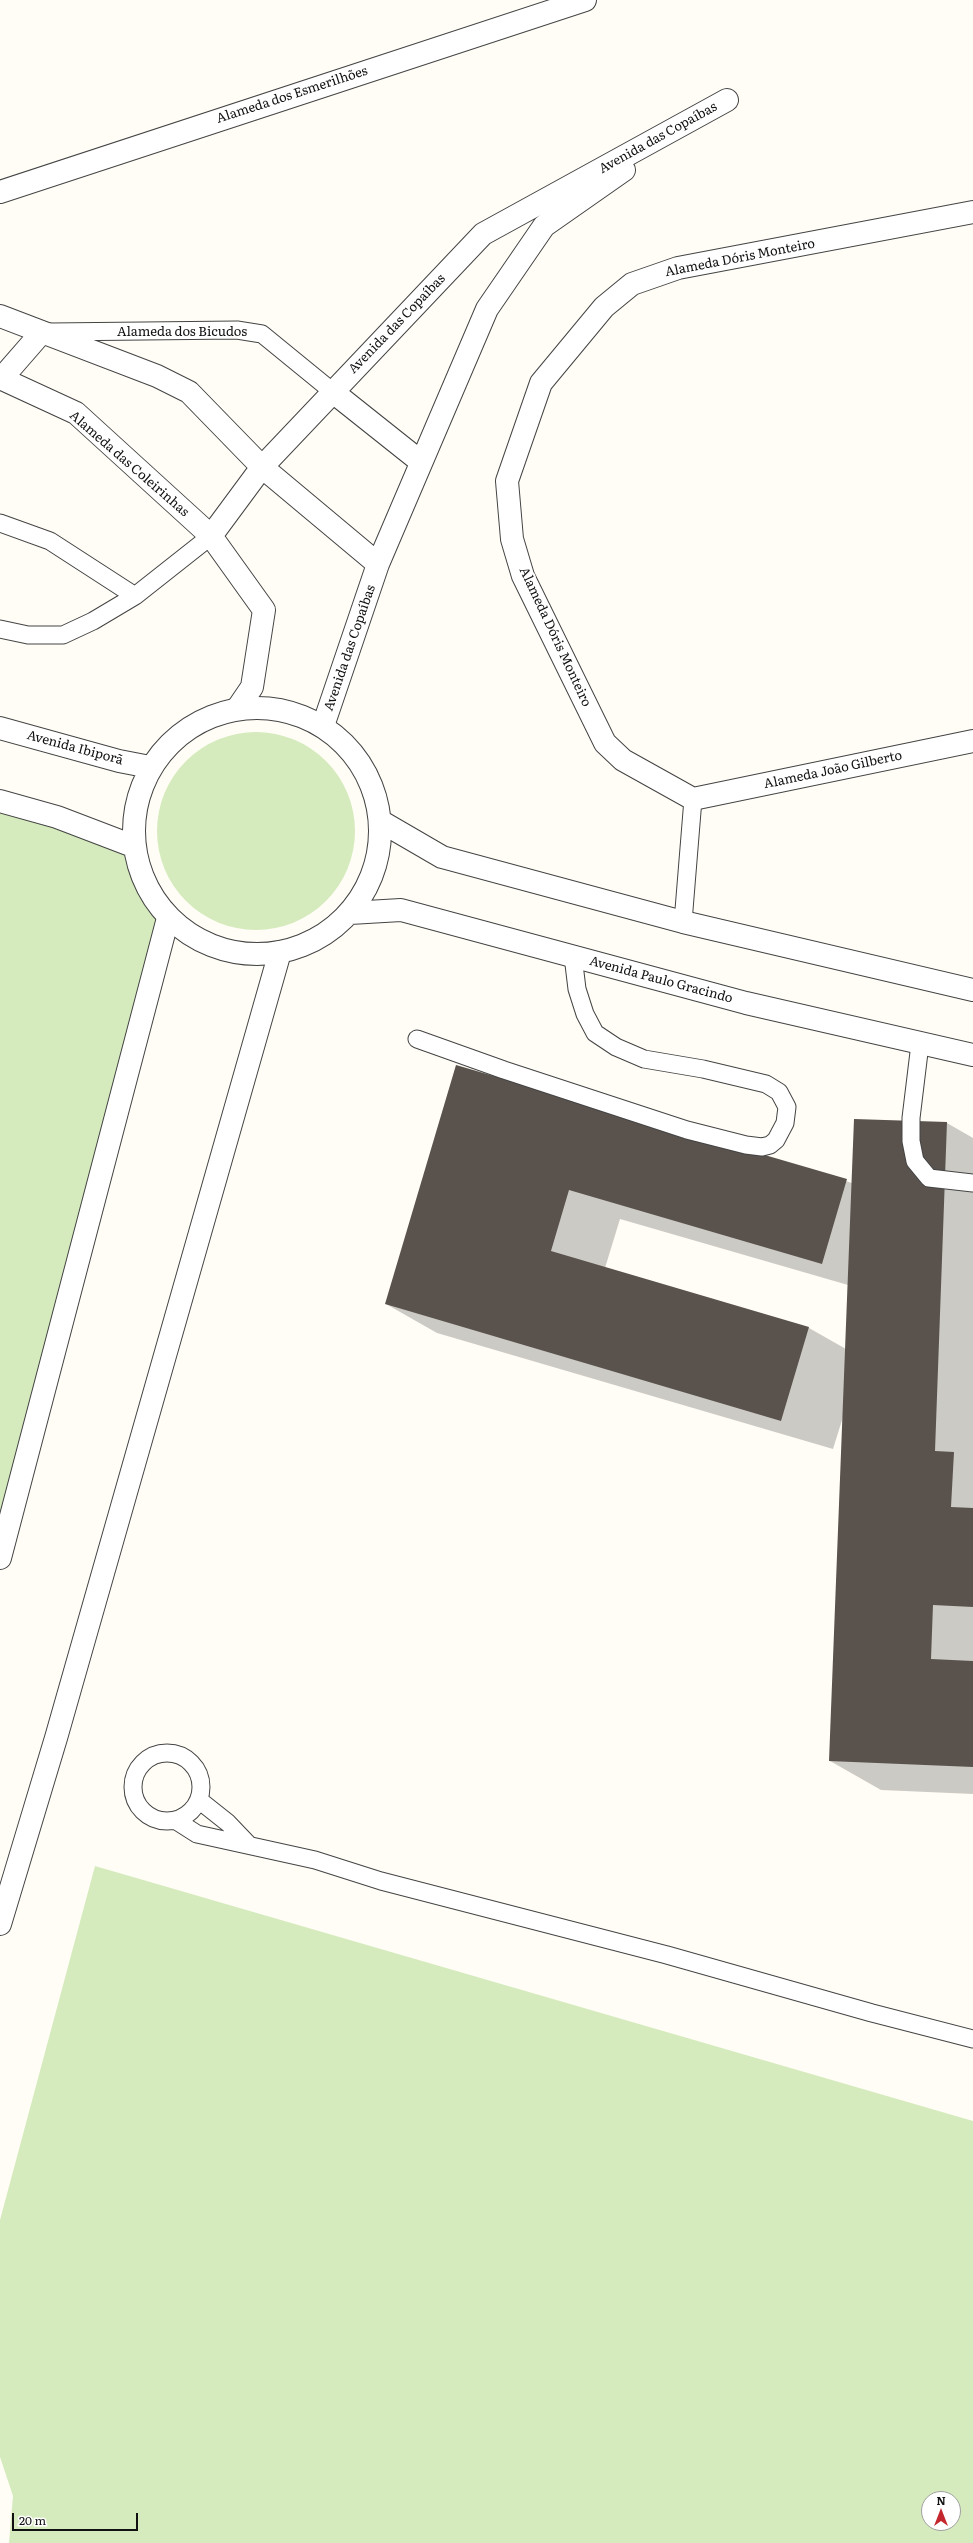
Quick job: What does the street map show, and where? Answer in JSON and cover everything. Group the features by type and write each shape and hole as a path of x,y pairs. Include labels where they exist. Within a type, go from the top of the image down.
{"street":[{"name":"Alameda dos Esmerilhões","path":"0,192 585,0"},
{"name":"Avenida das Copaíbas","path":"211,536 262,468 483,234 727,100 544,226 487,309 378,564 323,726"},
{"name":"Alameda Dóris Monteiro","path":"693,799 623,760 605,743 523,576 512,539 507,481 541,383 604,307 632,284 678,268 973,212"},
{"name":"Alameda dos Bicudos","path":"0,316 157,376 189,392 262,468 378,564"},
{"path":"1,378 42,332"},
{"name":"Alameda das Coleirinhas","path":"1,378 76,413 211,536"},
{"name":"Alameda dos Bicudos","path":"333,392 421,462"},
{"path":"211,536 264,610 252,687 237,708"},
{"path":"266,707 296,713 323,726 352,751 372,784 380,821 379,854 368,885 350,913 318,938 280,952 239,953 201,941 168,918 144,884 133,846 135,805 150,767 172,740 202,720 237,708 266,707"},
{"name":"Avenida Ibiporã","path":"0,728 119,761 150,767"},
{"name":"Alameda João Gilberto","path":"693,799 973,741"},
{"path":"0,801 57,816 133,846"},
{"path":"380,821 442,857 683,922 973,990"},
{"name":"Avenida Paulo Gracindo","path":"350,913 401,910 746,1003 973,1055"},
{"path":"0,1558 168,918"},
{"path":"0,1924 56,1738 280,952"}],"lane":[{"name":"Alameda dos Bicudos","path":"42,332 237,330 262,334 333,392"},
{"path":"0,523 50,541 134,596"},
{"path":"0,629 28,635 63,635 93,622 134,596 211,536"},
{"path":"683,922 693,799"},
{"path":"417,1039 504,1070 687,1130 746,1145 762,1147 770,1145 776,1140 785,1123 787,1107 779,1092 766,1084 703,1069 644,1059 616,1047 595,1032 585,1014 577,989 573,956"},
{"path":"920,1044 911,1118 911,1141 915,1161 929,1178 973,1183"},
{"path":"159,1754 180,1756 189,1761 196,1770 200,1779 199,1800 185,1816 175,1820 154,1819 144,1814 138,1805 132,1785 144,1762 159,1754"},
{"path":"199,1800 228,1823 249,1845"},
{"path":"175,1820 197,1834 315,1860 381,1881 667,1955 872,2013 973,2039"}],"green space":[{"path":"246,732 266,732 294,739 319,754 333,768 348,793 355,821 355,841 348,869 333,894 319,908 294,923 285,926 266,930 246,930 218,923 193,908 179,894 164,869 161,860 157,841 157,821 164,793 179,768 193,754 218,739 227,736"},
{"path":"0,801 133,846 168,918 0,1558"},
{"path":"95,1866 973,2121 973,2543 9,2543 13,2496 0,2457 0,2220"}],"building":[{"path":"456,1065 847,1179 822,1264 569,1190 551,1251 809,1327 781,1421 385,1304"},
{"path":"854,1119 947,1122 935,1451 954,1452 951,1507 973,1508 973,1607 933,1605 931,1659 973,1661 973,1767 829,1761"}]}
